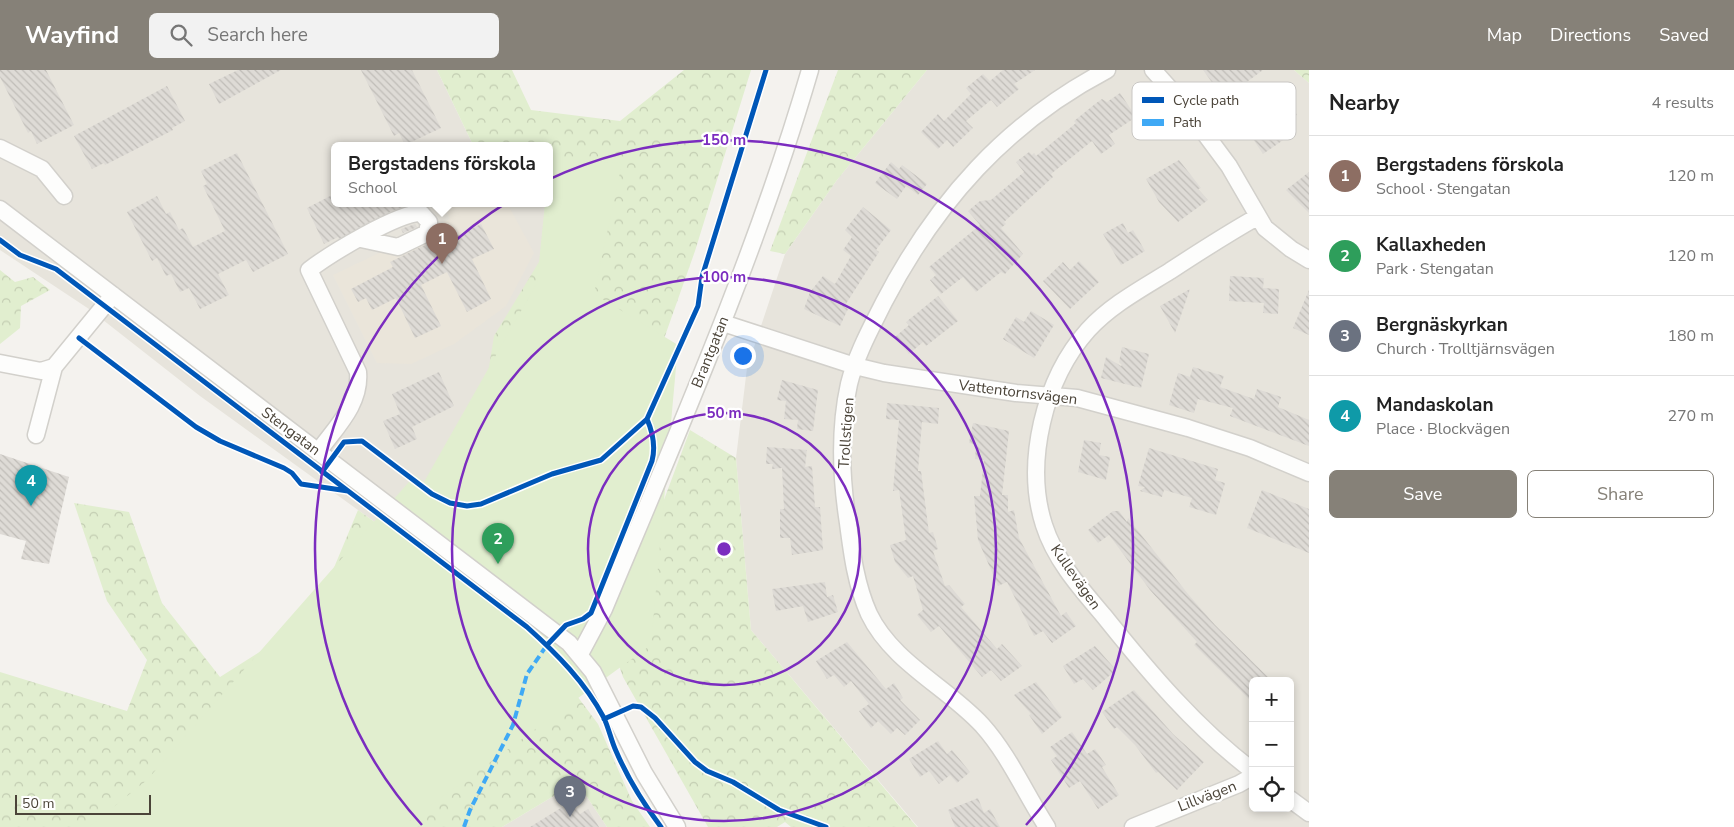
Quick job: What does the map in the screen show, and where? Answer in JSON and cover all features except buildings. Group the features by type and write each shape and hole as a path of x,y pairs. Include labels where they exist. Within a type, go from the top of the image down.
{"street":[{"name":"Brantgatan","path":"580,654 592,635 604,609 723,323 790,138 810,70"},
{"name":"Trollstigen","path":"1047,827 1002,750 983,725 949,693 905,659 878,629 870,615 859,589 844,499 842,459 849,384 855,366 872,325 901,269 925,231 948,199 983,161 1016,132 1070,92 1107,70"},
{"path":"1153,70 1164,82"},
{"path":"1210,140 1229,166 1256,217 1274,237 1309,260"},
{"path":"0,148 42,169 64,196"},
{"name":"Stengatan","path":"0,209 558,634 580,654 603,690 648,780 677,827"},
{"name":"Kullevägen","path":"1249,768 1233,756 1198,723 1091,601 1054,549 1044,527 1038,502 1036,482 1039,447 1051,396 1067,359 1087,331 1117,304 1205,247 1256,217"},
{"path":"318,452 350,409 358,391 359,382 358,372 309,270 326,257 362,239"},
{"path":"36,435 54,367 113,295"},
{"name":"Vattentornsvägen","path":"723,323 855,366 920,380 1078,398 1188,428 1250,448 1309,473"},
{"path":"0,363 41,371 54,367"},
{"name":"Lillvägen","path":"1133,827 1249,778"},
{"path":"1294,802 1309,813"}],"shaded area":[{"path":"0,70 437,70 472,142 331,142 331,207 545,207 562,224 481,416 401,541 200,396 89,309 0,250"},
{"path":"927,70 1294,70 1309,83 1309,827 918,827 751,630 736,458 747,368 785,254 837,180"},
{"path":"444,207 509,207 534,253 506,306 454,344 411,364 377,363 333,275 450,219"},
{"path":"577,782 607,827 502,827"}],"green space":[{"path":"437,70 512,70 531,110 620,121 684,70 751,70 695,251 648,384 481,416 494,336 562,224 545,207 553,207 553,142 472,142"},
{"path":"838,70 927,70 837,180 785,254 770,251"},
{"path":"1294,70 1309,70 1309,83"},
{"path":"553,162 622,163 594,294 678,345 651,645 401,827 89,827 147,780 415,475 424,482 537,283 545,207 553,207"},
{"path":"0,270 15,282 33,277 50,290 21,306 20,328 0,344"},
{"path":"690,430 736,458 751,630 917,827 791,827 785,822 777,827 708,827 623,677 611,642"},
{"path":"74,503 129,512 162,603 220,677 313,618 358,510 401,541 548,657 598,724 632,801 650,827 607,827 577,782 502,827 0,827 0,672 127,711 147,660 107,601"}],"marked path":[{"path":"464,827 470,810 513,725 527,674 547,645"}],"cycle path":[{"path":"322,472 344,442 362,441 432,494 450,503 467,506 481,504 552,474 601,460 647,419 698,306 702,277 766,70"},
{"path":"0,240 20,255 56,269 527,627 560,658 588,692 604,718 616,751 631,781 661,827"},
{"path":"79,338 196,427 220,441 284,468 292,473 301,484 348,491"},
{"path":"547,645 566,625 583,619 591,613 652,461 653,440 647,419"},
{"path":"604,719 633,706 641,707 655,718 695,762 707,771 733,782 779,810 826,827"}],"place":[{"name":"Bergstadens förskola","path":"442,264"},
{"name":"Mandaskolan","path":"31,506"},
{"name":"Kallaxheden","path":"498,564"},
{"name":"Bergnäskyrkan","path":"570,817"}]}
